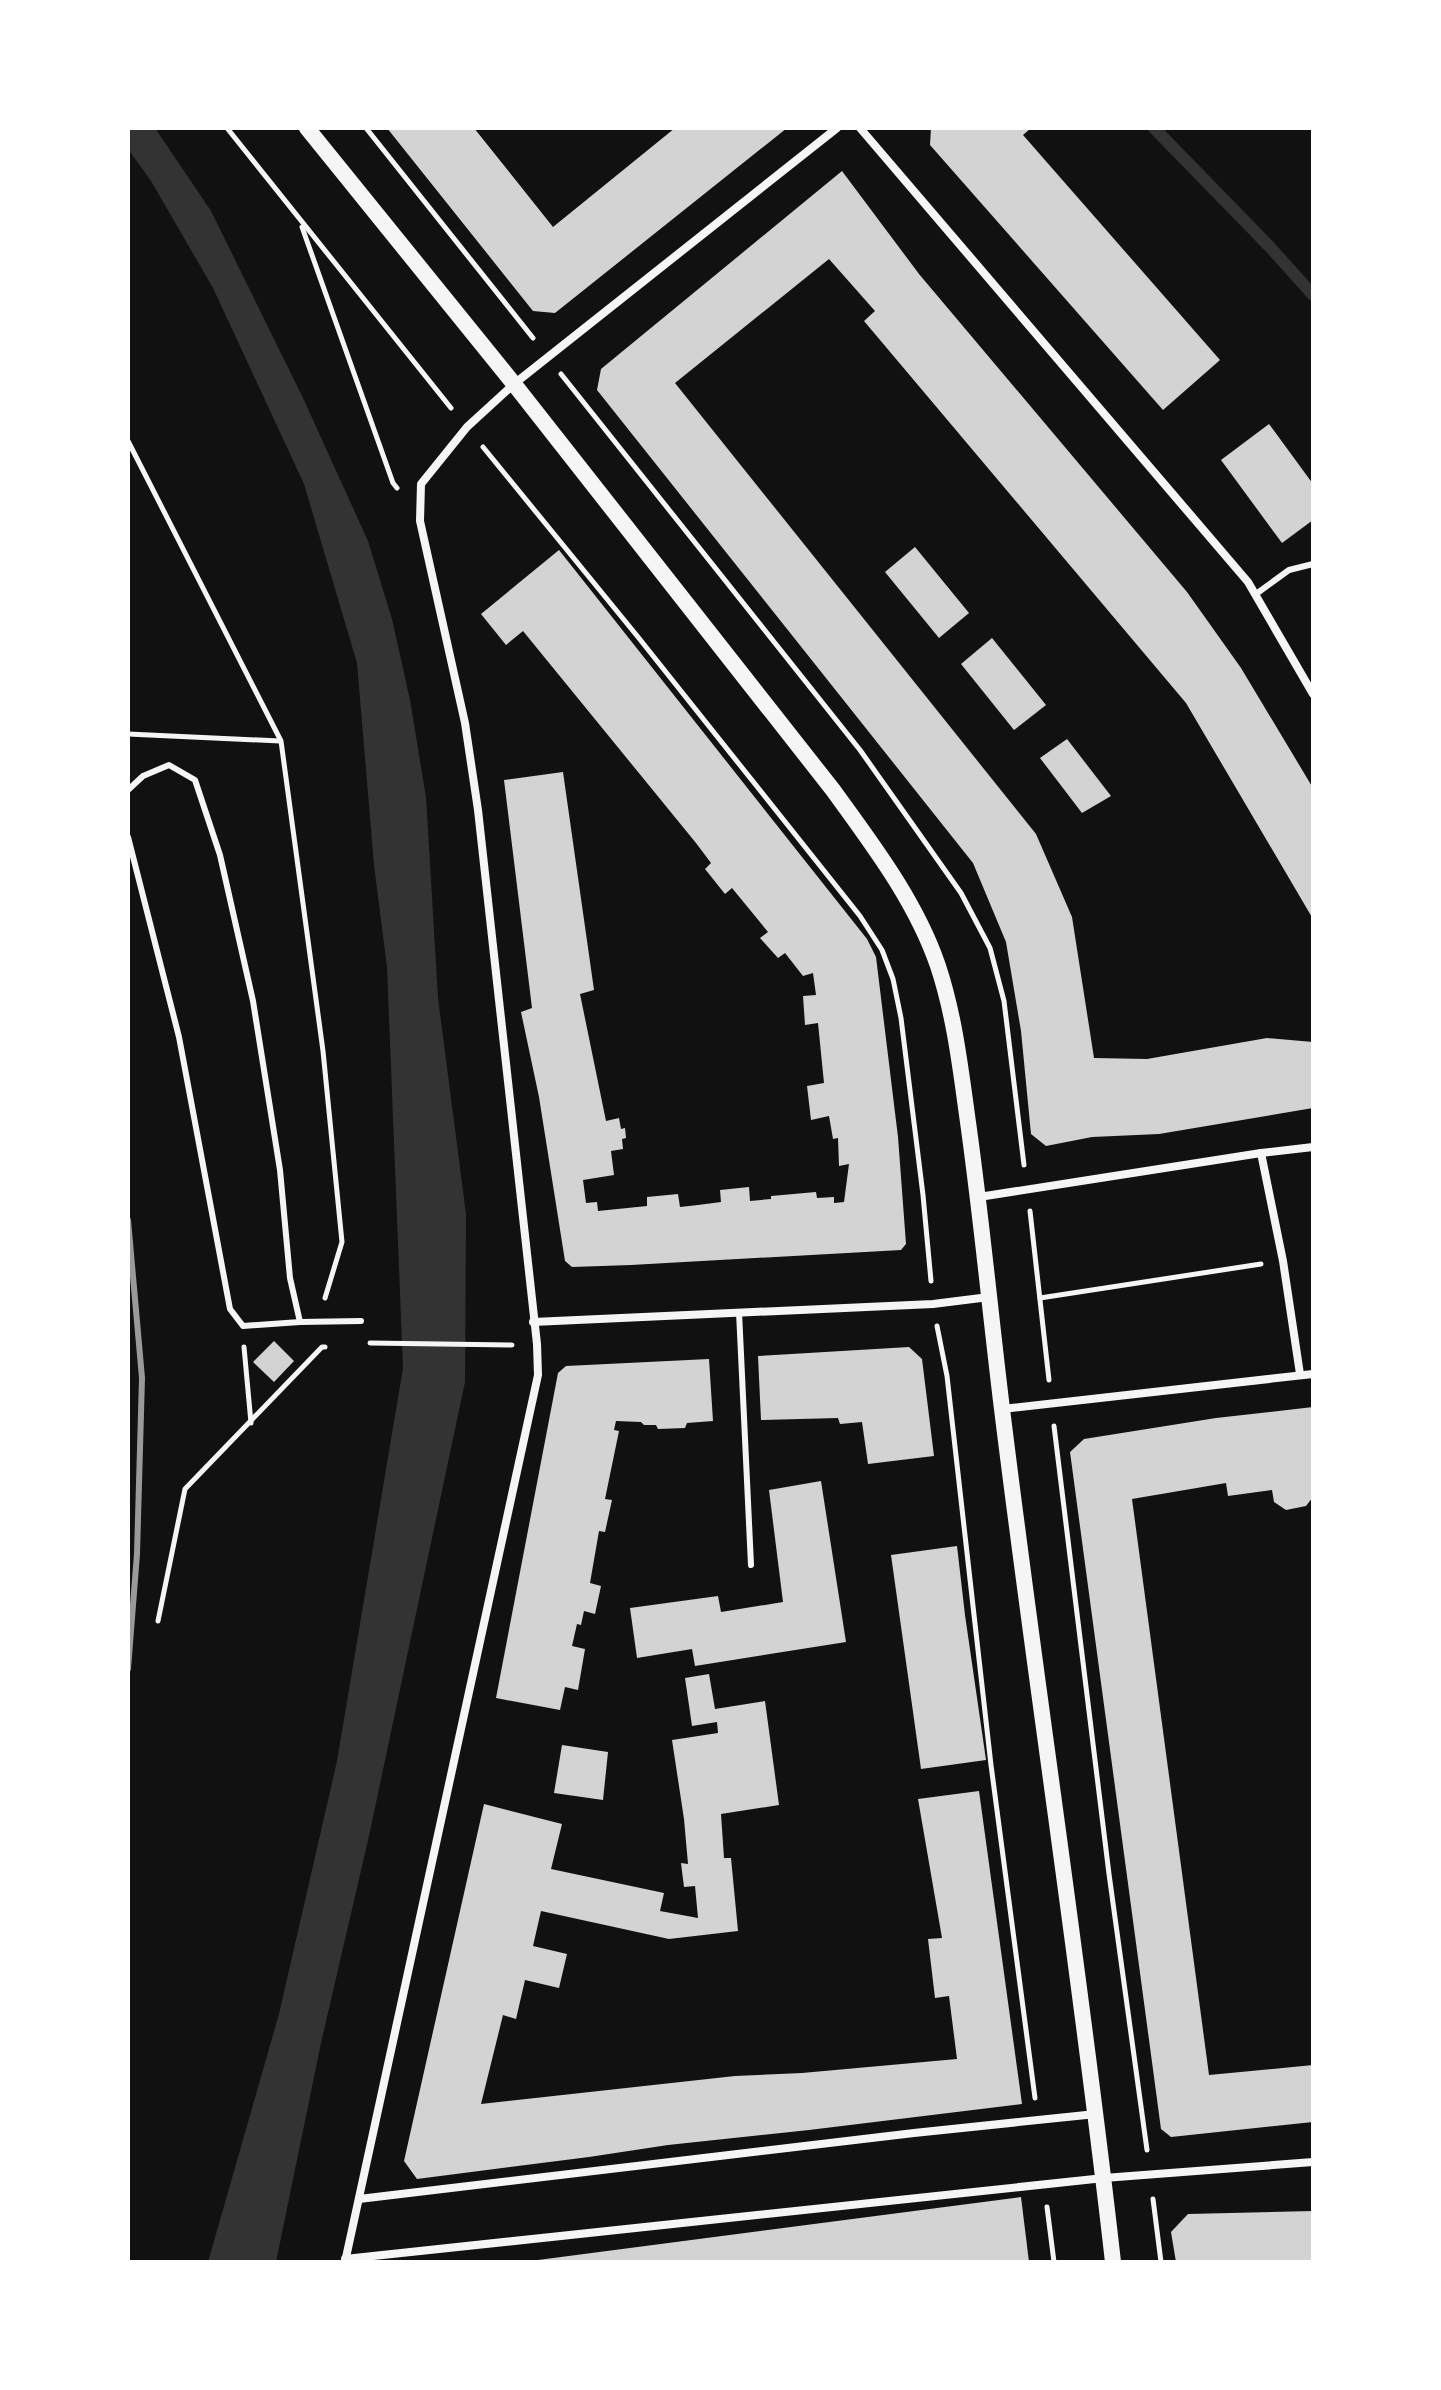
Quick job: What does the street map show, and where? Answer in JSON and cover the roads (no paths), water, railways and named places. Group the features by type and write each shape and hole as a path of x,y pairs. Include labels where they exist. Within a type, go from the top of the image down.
{"main road":[{"path":"307,128 514,384 833,790 879,854 913,910 937,962 953,1019 979,1197 1002,1409 1097,2114 1113,2262"}],"street":[{"path":"837,128 514,384 467,427 421,484 420,521 465,723 478,810 538,1375 345,2261 1104,2178 1313,2162"},
{"path":"860,128 1248,582 1313,694"},
{"path":"979,1197 1313,1147"},
{"path":"1261,1153 1283,1261 1300,1374"},
{"path":"533,1322 933,1304 989,1297"},
{"path":"1002,1409 1313,1374"},
{"path":"359,2199 1097,2114"}],"lane":[{"path":"1256,594 1289,570 1313,564"},
{"path":"128,788 143,776 169,765 195,780 220,855 253,1001 280,1170 290,1278 300,1322"},
{"path":"128,837 179,1037 230,1309 243,1326 361,1321"},
{"path":"739,1312 751,1565"}],"waterway":[{"path":"1154,128 1313,295"}],"railway":[{"path":"128,1220 142,1378 137,1554 128,1669"}]}
